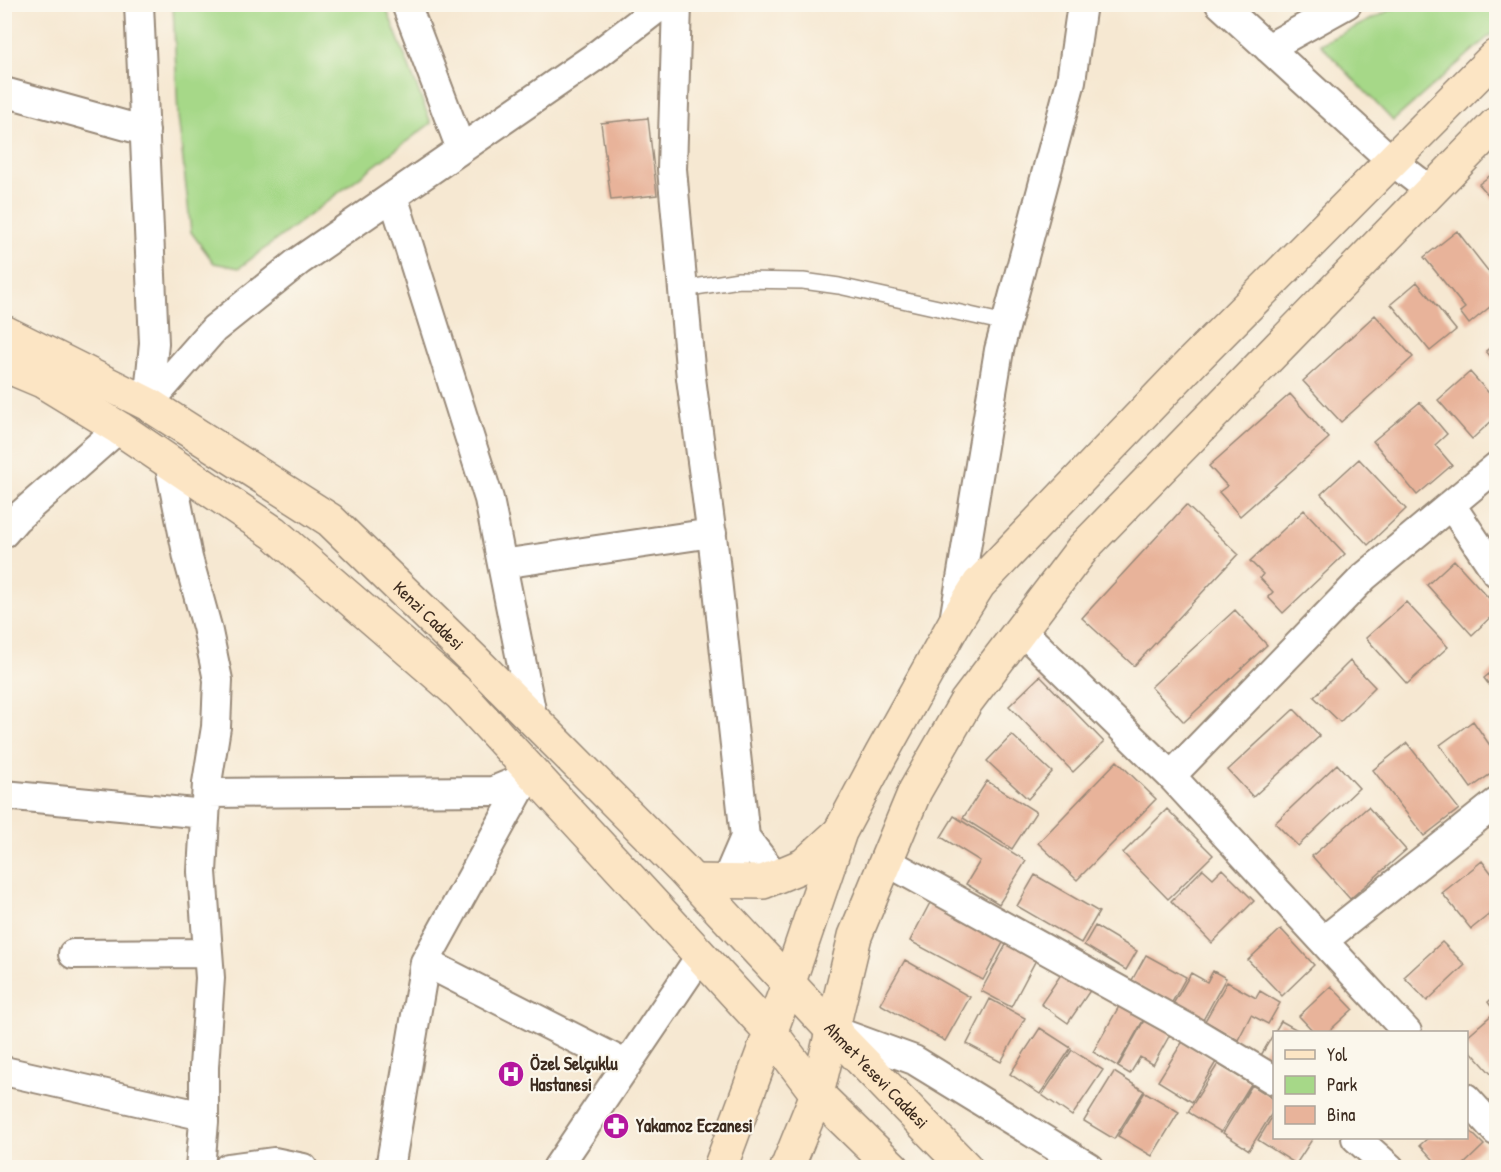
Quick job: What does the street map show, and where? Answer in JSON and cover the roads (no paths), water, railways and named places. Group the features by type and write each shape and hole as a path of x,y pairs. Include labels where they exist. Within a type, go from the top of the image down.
{"main road":[{"path":"720,1167 769,1030 789,982 840,832 954,624 979,584 1194,360 1497,56"},
{"path":"787,1167 817,1094 855,936 915,791 960,712 1083,549 1497,124"},
{"name":"Kenzi Caddesi","path":"4,332 148,404 330,520 693,881 789,982"},
{"name":"Kenzi Caddesi","path":"4,365 42,381 119,428 274,533 461,694 769,1030"},
{"path":"693,881 763,882 804,865 840,832"},
{"name":"Ahmet Yesevi Caddesi","path":"789,982 832,1030 966,1167"},
{"path":"769,1030 817,1094 893,1167"}],"street":[{"path":"140,4 154,343 148,404"},
{"path":"405,4 461,149"},
{"path":"677,4 672,169 691,378 712,533 745,837 726,881"},
{"path":"954,624 999,350 1071,81 1082,4"},
{"path":"1220,4 1392,161 1431,191"},
{"path":"1268,48 1347,4"},
{"path":"148,404 214,329 299,261 592,58 647,9"},
{"path":"4,92 145,130"},
{"path":"393,196 489,499 533,720"},
{"path":"4,533 16,519 119,428"},
{"path":"169,462 188,558 207,627 218,680 216,728 206,804 202,872 210,978 200,1167"},
{"path":"1171,776 1364,577 1497,467"},
{"path":"1451,505 1497,572"},
{"path":"502,564 712,533"},
{"path":"1021,630 1171,776 1406,1031"},
{"path":"4,795 206,804 493,791 527,777 425,962 390,1167"},
{"path":"1323,941 1497,803"},
{"path":"745,837 776,877"},
{"path":"886,861 1191,1030 1273,1079"},
{"path":"73,954 208,953"},
{"path":"557,1167 701,955"},
{"path":"425,962 627,1065"},
{"path":"832,1030 914,1060 1090,1167"},
{"path":"4,1071 204,1116"},
{"path":"1468,1099 1497,1131"},
{"path":"1358,1139 1390,1167"},
{"path":"228,1167 274,1162 303,1167"}],"lane":[{"path":"683,289 739,280 803,281 838,285 1006,323"}],"place":[{"name":"Özel Selçuklu Hastanesi","path":"511,1074"},
{"name":"Yakamoz Eczanesi","path":"616,1126"}]}
